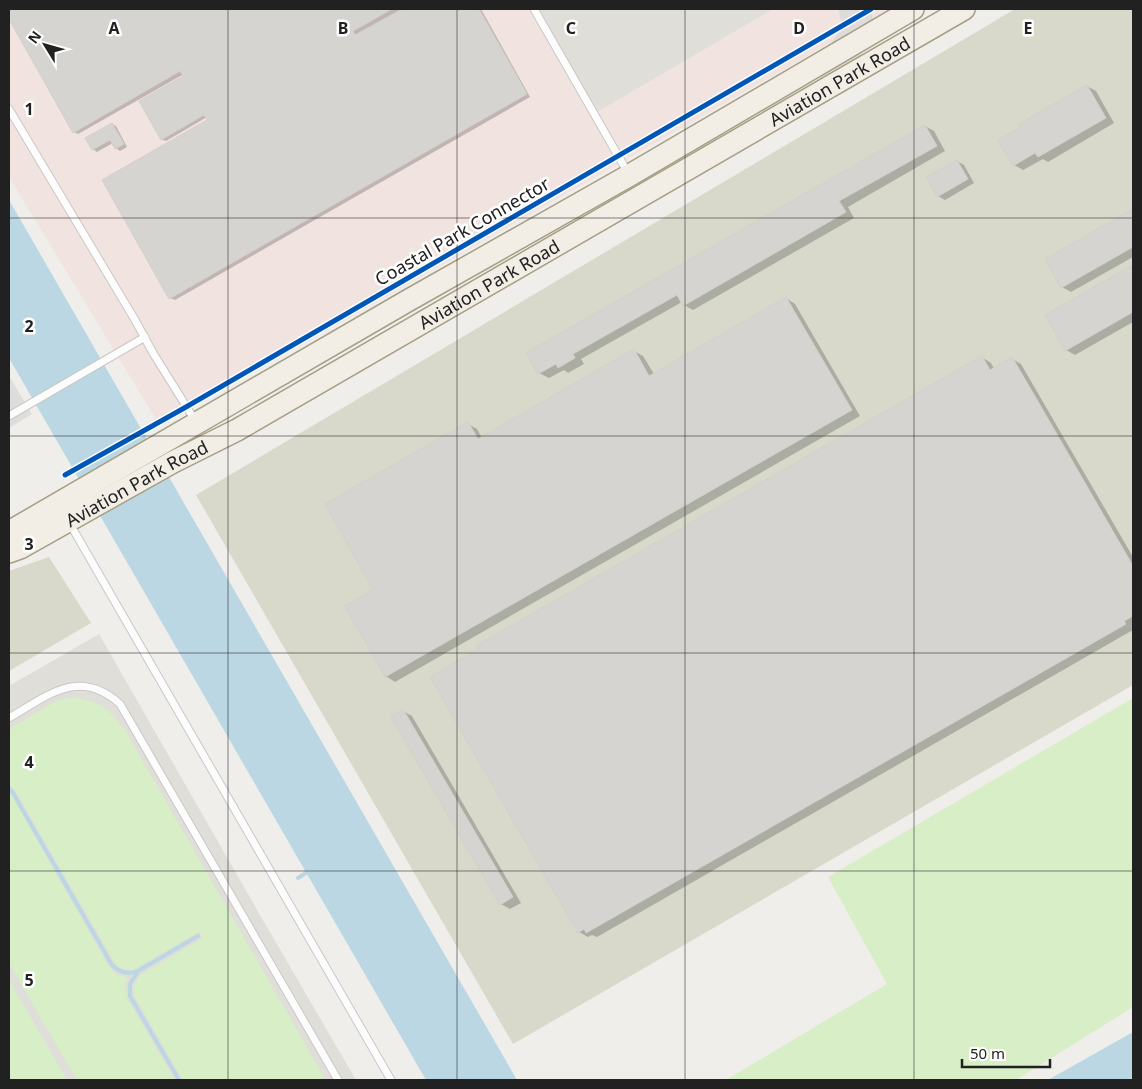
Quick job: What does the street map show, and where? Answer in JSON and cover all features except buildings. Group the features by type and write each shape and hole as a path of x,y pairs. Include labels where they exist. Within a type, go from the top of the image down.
{"main road":[{"name":"Aviation Park Road","path":"914,9 164,443 82,502 68,522 20,548 9,536 82,502 173,462 237,430 964,9"}],"lane":[{"path":"534,9 630,175"},
{"path":"9,109 197,424"},
{"path":"9,416 145,337"},
{"path":"68,522 391,1080"},
{"path":"9,718 54,692 69,687 84,686 97,688 109,694 120,704 338,1080"}],"shaded area":[{"path":"9,9 890,9 160,426 9,177"},
{"path":"539,9 773,9 597,112"},
{"path":"1015,9 1133,9 1133,685 513,1044 196,495"},
{"path":"9,376 32,414 9,428"},
{"path":"49,557 91,623 9,671 9,571"},
{"path":"99,634 356,1080 9,1080 9,686"}],"green space":[{"path":"73,698 90,701 104,708 126,732 324,1077 318,1080 183,1080 135,997 134,987 142,974 203,938 199,932 133,970 124,969 116,965 15,790 9,785 9,729 58,700"},
{"path":"1133,698 1133,1007 1016,1080 726,1080 887,984 828,877"},
{"path":"9,791 108,965 117,975 129,978 125,985 127,998 175,1080 77,1080 9,963"},
{"path":"9,980 67,1080 9,1080"}],"water":[{"path":"9,200 517,1080 426,1080 9,358"},
{"path":"1133,1032 1133,1080 1048,1080"}],"waterway":[{"path":"9,788 115,968 127,973 138,971 198,936"},
{"path":"298,878 309,871"},
{"path":"137,973 130,984 130,996 179,1080"}],"taxiway":[{"path":"829,66 840,59 852,39 857,20 854,9"}],"cycle path":[{"name":"Coastal Park Connector","path":"65,475 186,407 871,9"}]}
